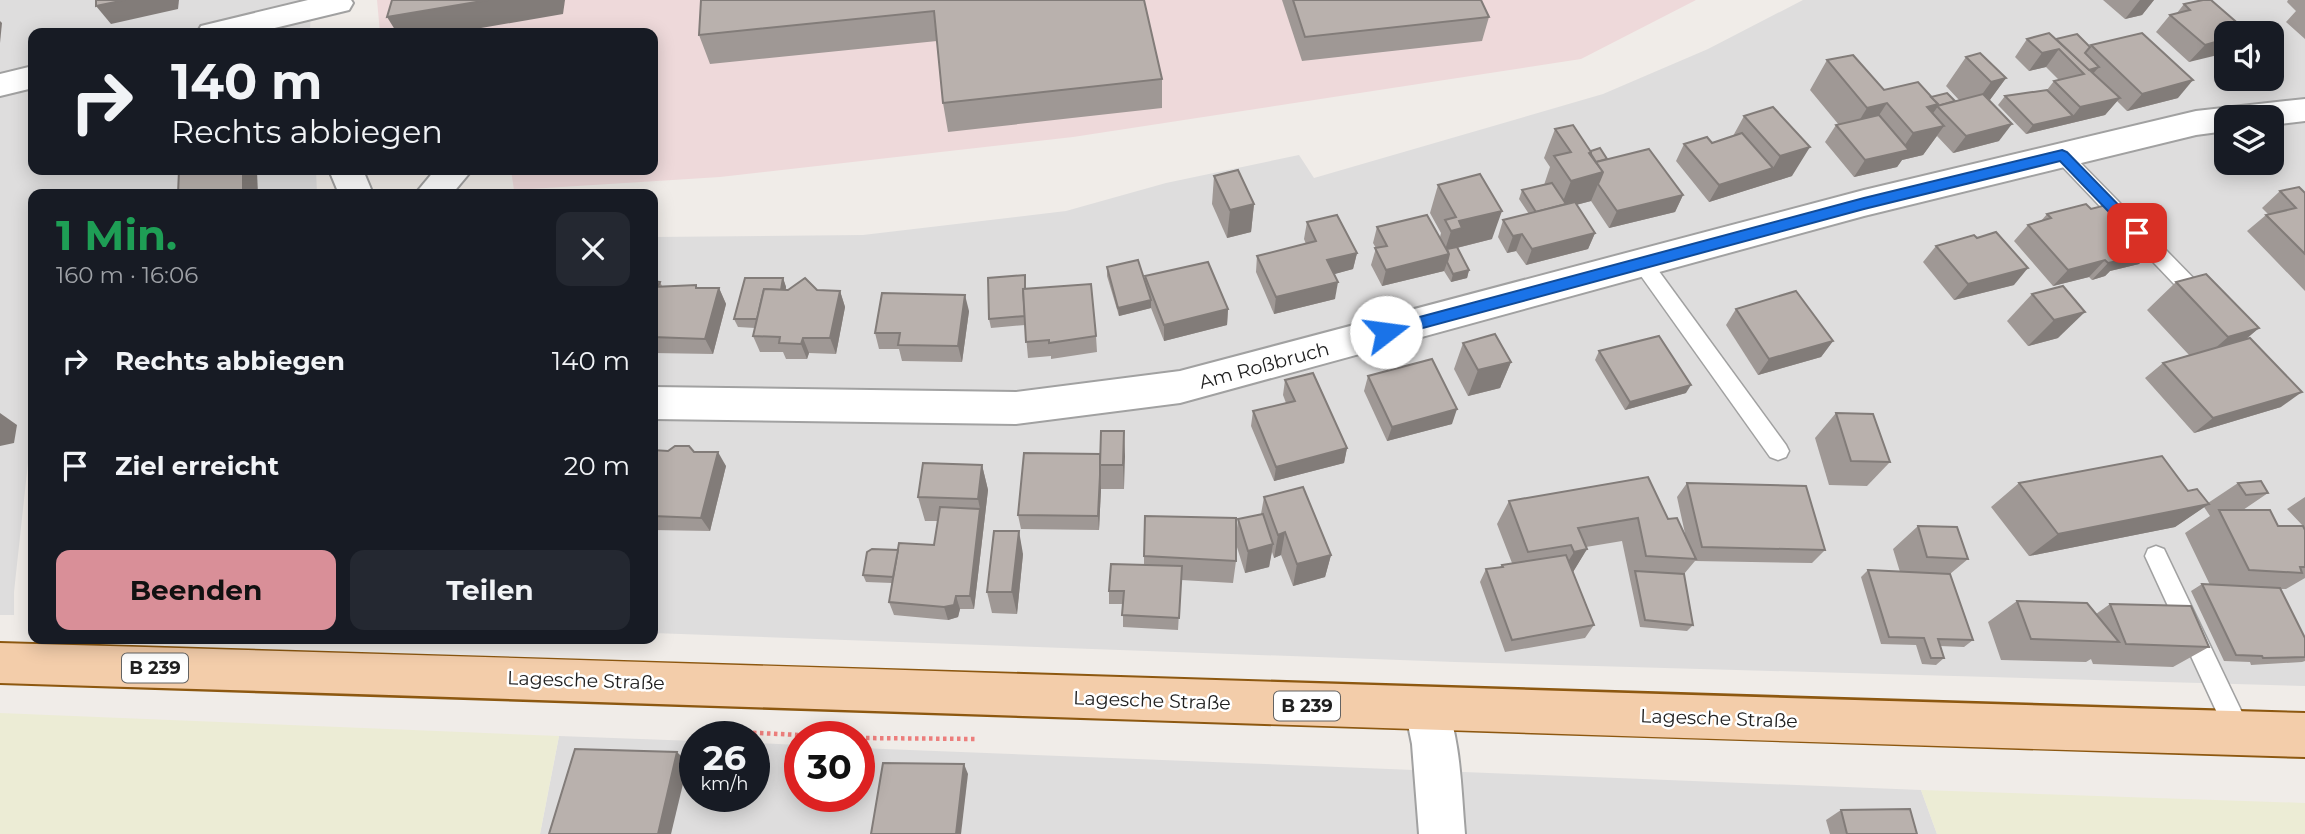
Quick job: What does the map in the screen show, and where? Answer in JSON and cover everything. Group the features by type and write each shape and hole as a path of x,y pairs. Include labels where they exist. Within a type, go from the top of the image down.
{"main road":[{"name":"Lagesche Straße","path":"0,663 1427,710 2305,735"}],"street":[{"path":"232,28 338,1 341,28"},
{"path":"0,85 28,78"},
{"path":"2284,112 2305,110"},
{"name":"Am Roßbruch","path":"658,403 1016,408 1180,387 1864,203 2214,121"},
{"path":"437,189 450,175"},
{"path":"1427,710 1434,744 1442,834"}],"lane":[{"path":"2062,155 2211,309"},
{"path":"1643,264 1778,451"},
{"path":"2156,556 2239,733"}],"shaded area":[{"path":"0,0 311,0 310,28 28,28 28,175 316,175 317,189 28,189 28,463 14,592 14,615 0,615"},
{"path":"377,0 1696,0 1581,59 1073,137 720,177 530,189 514,189 512,175 658,175 658,28 380,28"},
{"path":"1803,0 2305,0 2305,686 1455,662 658,633 658,237 863,235 1066,211 1166,183 1299,155 1314,178 1603,94 1708,49"},
{"path":"559,736 679,740 679,812 770,812 770,744 784,744 784,812 875,812 875,749 1921,790 1937,834 540,834"}],"green space":[{"path":"0,713 559,736 540,834 0,834"},
{"path":"1921,790 2305,803 2305,834 1937,834"}],"building":[{"path":"96,0 125,0 96,6"},
{"path":"392,0 488,0 387,17"},
{"path":"701,0 1144,0 1162,79 943,103 934,11 699,35"},
{"path":"1293,0 1481,0 1489,17 1305,37"},
{"path":"2211,0 2235,21 2214,21 2214,42 2205,45 2170,15 2190,10 2184,4"},
{"path":"2049,33 2120,98 2080,107 2054,81 2084,74 2059,49 2042,53 2027,39"},
{"path":"2142,33 2193,80 2142,94 2091,45"},
{"path":"2077,34 2090,47 2085,53 2099,67 2089,70 2056,39"},
{"path":"1980,53 2006,78 1991,82 1966,57"},
{"path":"1853,55 1884,90 1918,82 1938,104 1927,107 1944,126 1913,133 1887,103 1867,108 1827,60"},
{"path":"2047,90 2073,116 2033,125 2005,96"},
{"path":"1947,93 1955,101 1937,106 1932,113 1938,104 1931,97"},
{"path":"1983,94 2012,124 1966,136 1937,106"},
{"path":"1773,107 1810,147 1780,156 1744,116"},
{"path":"1879,115 1909,150 1865,160 1836,125"},
{"path":"1573,125 1603,172 1571,181 1554,156 1571,152 1555,129"},
{"path":"1742,133 1773,168 1719,185 1684,144 1707,137 1712,143"},
{"path":"1600,148 1607,159 1596,162 1591,151"},
{"path":"1649,149 1683,195 1617,211 1598,184 1603,172 1596,162"},
{"path":"1238,170 1254,204 1230,210 1214,176"},
{"path":"1480,174 1502,211 1459,221 1462,228 1451,231 1445,220 1456,217 1438,185"},
{"path":"179,175 243,175 243,189 178,189"},
{"path":"1552,183 1566,204 1536,212 1522,190"},
{"path":"2299,187 2305,193 2305,254 2266,215 2296,208 2280,191"},
{"path":"1575,202 1595,233 1532,249 1522,234 1513,236 1503,220"},
{"path":"2114,203 2155,247 2119,257 2122,260 2108,263 2105,260 2068,270 2028,225 2051,218 2047,214 2086,204 2091,209"},
{"path":"1337,215 1357,253 1327,260 1338,282 1276,297 1257,256 1316,241 1307,222"},
{"path":"1427,215 1449,254 1386,270 1375,248 1387,246 1377,227"},
{"path":"1996,232 2028,268 1968,284 1936,246 1974,235 1977,238"},
{"path":"1457,247 1469,270 1453,274 1447,262 1447,249"},
{"path":"1138,260 1151,300 1118,308 1107,267"},
{"path":"1208,262 1228,309 1164,325 1145,276"},
{"path":"2206,274 2259,328 2228,337 2176,282"},
{"path":"1025,275 1025,316 989,319 988,278"},
{"path":"745,278 783,278 781,290 764,289 757,319 734,319"},
{"path":"805,278 817,290 840,291 830,338 803,338 801,344 779,343 780,337 753,336 764,289 788,290"},
{"path":"1091,284 1096,336 1049,343 1049,340 1026,342 1023,289"},
{"path":"696,285 696,288 719,288 705,339 658,337 658,287"},
{"path":"2063,286 2085,312 2054,320 2032,294"},
{"path":"1796,291 1833,341 1769,359 1736,309"},
{"path":"882,293 965,295 958,346 898,345 900,333 875,333"},
{"path":"1495,334 1511,362 1478,370 1463,343"},
{"path":"1659,336 1691,385 1630,402 1599,351"},
{"path":"2250,338 2302,392 2213,418 2163,363"},
{"path":"1432,359 1457,409 1392,427 1368,376"},
{"path":"1313,373 1347,448 1276,467 1253,411 1295,401 1285,380"},
{"path":"1836,413 1873,414 1890,462 1851,461"},
{"path":"1101,431 1124,431 1123,465 1100,465"},
{"path":"675,446 689,446 694,452 718,452 701,518 658,516 658,450 668,451"},
{"path":"1024,453 1100,454 1098,516 1018,515"},
{"path":"2162,456 2188,491 2197,489 2209,504 2058,534 2019,483"},
{"path":"923,463 982,465 978,499 918,497"},
{"path":"1648,477 1668,519 1677,518 1696,559 1646,556 1638,518 1578,528 1587,549 1574,552 1571,545 1528,552 1509,501"},
{"path":"2261,481 2268,493 2246,495 2238,483"},
{"path":"1687,483 1806,486 1825,550 1702,547"},
{"path":"1303,487 1331,555 1297,564 1285,532 1278,535 1264,497"},
{"path":"940,507 980,509 970,596 956,596 954,605 944,607 889,602 899,543 934,545"},
{"path":"2219,510 2270,510 2278,526 2303,526 2305,567 2300,567 2302,573 2249,570"},
{"path":"1263,514 1273,544 1248,551 1238,519"},
{"path":"1145,516 1236,518 1236,561 1144,556"},
{"path":"1918,526 1957,527 1968,559 1927,557"},
{"path":"994,531 1019,531 1012,592 987,592"},
{"path":"872,549 898,550 893,577 863,575 867,552"},
{"path":"1566,555 1594,625 1512,640 1486,569"},
{"path":"1111,564 1182,566 1179,618 1122,615 1124,591 1109,591"},
{"path":"1868,570 1950,574 1973,640 1938,639 1944,658 1931,658 1924,638 1889,637"},
{"path":"1635,571 1684,574 1693,625 1645,620"},
{"path":"2202,584 2280,588 2305,638 2305,657 2263,658 2236,655"},
{"path":"2017,601 2087,603 2119,642 2031,639"},
{"path":"2110,604 2191,606 2209,647 2126,644"},
{"path":"575,749 677,752 658,834 549,834"},
{"path":"883,763 964,764 956,834 871,834"},
{"path":"1910,809 1917,834 1847,834 1841,810"}],"route":[{"path":"1386,332 1864,203 2062,155 2137,233"}]}
